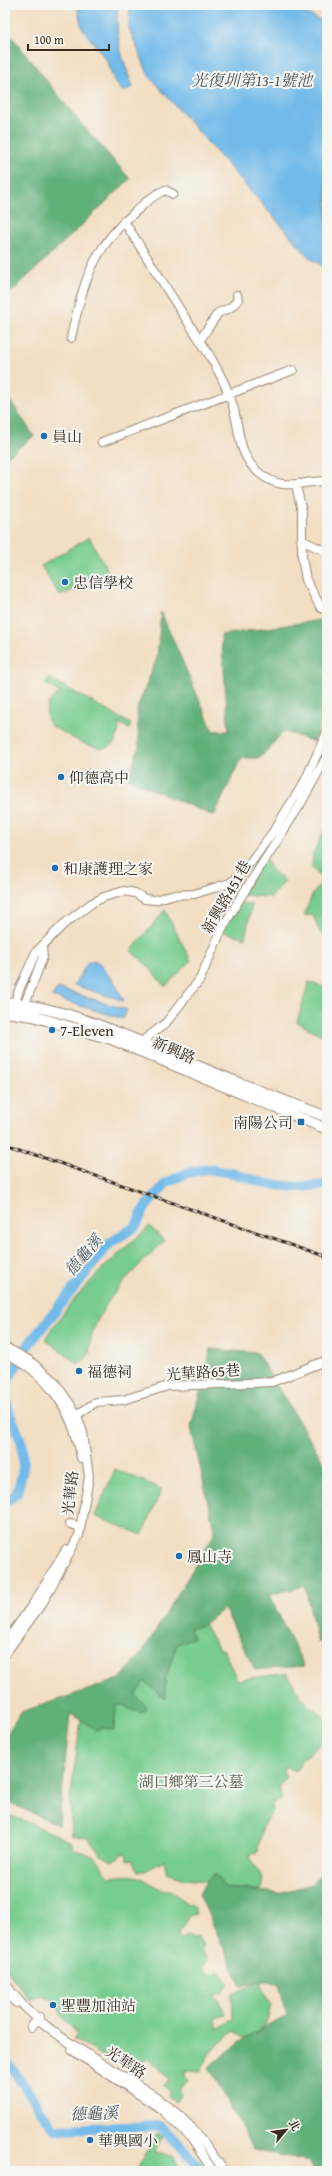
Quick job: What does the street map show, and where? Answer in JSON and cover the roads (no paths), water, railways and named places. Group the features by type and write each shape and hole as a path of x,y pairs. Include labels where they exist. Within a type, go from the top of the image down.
{"main road":[{"name":"新興路","path":"15,1003 77,1017 141,1042 252,1089 327,1118"},
{"name":"新興路","path":"13,1014 48,1020 112,1039 327,1129"}],"street":[{"path":"71,338 79,299 90,270 105,241 124,221 157,194 165,190 173,194"},
{"path":"124,221 200,340 232,403 240,443 252,466 270,481 296,485 327,481"},
{"path":"200,340 218,313 234,305 238,300 237,295"},
{"path":"102,442 293,370"},
{"path":"296,485 302,511 301,540 306,580 321,608 327,610"},
{"path":"301,540 327,552"},
{"path":"13,1014 15,1003 43,957 42,948 77,914 112,894 124,891 135,893 145,899 156,900 171,895 194,894 208,891 230,883 242,873 273,832 305,781 327,732"},
{"name":"新興路451巷","path":"141,1042 165,1024 200,979 221,931 236,903 300,805 327,756"},
{"name":"光華路","path":"5,1347 22,1359 48,1383 74,1417 83,1433 90,1478 79,1535 43,1602 5,1654"},
{"name":"光華路","path":"5,1353 22,1359"},
{"name":"光華路65巷","path":"74,1417 96,1402 123,1400 168,1386 272,1382 327,1360"},
{"name":"光華路","path":"5,1643 72,1540 85,1477 74,1417"},
{"name":"光華路","path":"5,1983 36,2022 164,2103 199,2134 224,2171"},
{"name":"光華路","path":"5,1992 36,2022 161,2109 191,2138 213,2171"}],"water":[{"path":"77,5 118,5 118,37 122,56 133,87 123,92 114,81 108,62 82,28"},
{"name":"光復圳第13-1號池","path":"130,5 288,5 327,23 327,265 324,267 310,258 149,76 129,28"},
{"path":"95,960 114,981 124,1001 74,985 88,962"},
{"path":"58,988 127,1010 123,1019 52,997"}],"waterway":[{"name":"德龜溪","path":"5,1391 7,1382 29,1344 110,1243 136,1226 144,1209 166,1183 187,1173 207,1169 231,1173 267,1184 296,1187 327,1185"},
{"name":"德龜溪","path":"5,1394 10,1415 22,1443 23,1469 17,1493 5,1503"},
{"name":"德龜溪","path":"5,2058 54,2129 161,2126 197,2163 199,2171"}],"railway":[{"path":"5,1144 327,1257"}],"place":[{"name":"員山","path":"44,436"},
{"name":"忠信學校","path":"65,582"},
{"name":"仰德高中","path":"61,777"},
{"name":"和康護理之家","path":"55,868"},
{"name":"7-Eleven","path":"52,1030"},
{"name":"南陽公司","path":"301,1122"},
{"name":"福德祠","path":"79,1371"},
{"name":"鳳山寺","path":"179,1556"},
{"name":"聖豐加油站","path":"53,2005"},
{"name":"華興國小","path":"90,2140"}],"park label":[{"name":"湖口鄉第三公墓","path":"191,1781"}]}
